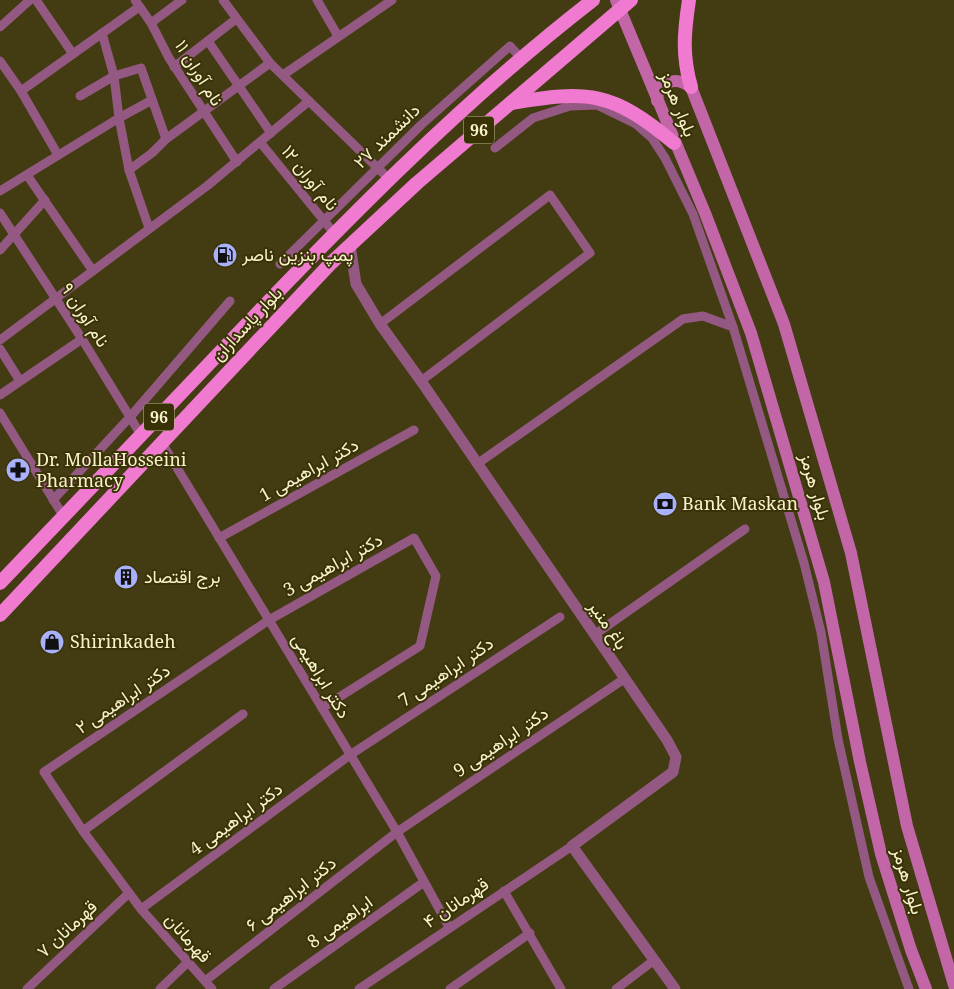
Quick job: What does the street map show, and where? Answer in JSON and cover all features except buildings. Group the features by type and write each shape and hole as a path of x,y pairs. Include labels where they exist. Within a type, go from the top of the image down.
{"highway":[{"path":"559,26 575,0"},
{"name":"بلوار پاسداران","path":"0,584 334,233 388,179 521,58 594,0"},
{"name":"بلوار پاسداران","path":"0,615 234,365 350,245 417,183 510,104 618,5 631,0"},
{"path":"689,0 685,27 684,63 691,87"},
{"path":"510,104 573,94 598,97 646,119 674,143"}],"main road":[{"name":"بلوار هرمز","path":"618,5 674,143 705,213 752,333 824,582 860,762 881,854 911,950 926,989"},
{"path":"657,101 660,87 669,81 681,81 691,87"},
{"name":"بلوار هرمز","path":"691,87 787,333 851,553 907,826 954,984"}],"street":[{"path":"0,27 30,0"},
{"path":"36,0 73,54"},
{"path":"151,23 182,0"},
{"path":"223,0 270,64 388,179"},
{"path":"317,0 338,36"},
{"path":"283,75 392,0"},
{"path":"20,92 102,33 137,3"},
{"name":"نام آوران ۱۱","path":"137,3 151,23 174,67 237,162"},
{"path":"174,67 236,19"},
{"path":"102,33 114,76 119,118 129,170 149,228"},
{"name":"نام آوران ۱۲","path":"208,41 271,133"},
{"name":"دانشمند ۲۷","path":"280,264 421,125 510,46 521,58"},
{"path":"0,60 58,155"},
{"path":"129,170 203,111 270,64"},
{"path":"80,96 114,76 141,68 166,139"},
{"path":"0,190 152,100"},
{"path":"0,340 56,300 237,162 309,101"},
{"path":"495,148 533,118 570,106 597,105 636,124 652,138 666,158 693,214 733,327 804,563 821,632 838,739 869,877 909,989"},
{"name":"نام آوران ۱۲","path":"260,142 334,233"},
{"path":"27,175 93,271"},
{"path":"380,324 550,195 590,253 421,381"},
{"path":"0,250 45,200"},
{"name":"نام آوران ۹","path":"0,213 82,339 141,435"},
{"name":"باغ منیر","path":"350,245 356,284 380,324 667,740 676,757 673,772 572,846"},
{"path":"53,500 130,417 230,301"},
{"path":"477,464 683,320 703,316 733,327"},
{"path":"0,395 82,339"},
{"path":"0,349 20,381"},
{"path":"1,417 64,517"},
{"name":"دکتر ابراهیمی 1","path":"219,538 414,430"},
{"name":"دکتر ابراهیمی","path":"162,443 397,832 450,927"},
{"path":"594,634 746,529"},
{"name":"دکتر ابراهیمی 3","path":"269,620 414,538 436,576 420,646 322,708"},
{"name":"دکتر ابراهیمی 7","path":"350,755 560,616"},
{"name":"دکتر ابراهیمی ۲","path":"44,772 269,620"},
{"name":"دکتر ابراهیمی 9","path":"397,832 624,679"},
{"path":"83,831 243,714"},
{"name":"دکتر ابراهیمی 4","path":"141,909 350,755"},
{"name":"قهرمانان","path":"44,772 83,831 141,909 212,989"},
{"name":"دکتر ابراهیمی ۶","path":"205,981 397,832"},
{"path":"572,846 675,989"},
{"name":"قهرمانان ۴","path":"359,989 572,846"},
{"name":"ابراهیمی 8","path":"274,989 424,882"},
{"path":"504,891 561,989"},
{"name":"قهرمانان ۷","path":"27,989 129,893"},
{"path":"450,989 530,933"},
{"path":"616,989 653,961"},
{"path":"160,989 187,962"}],"place":[{"name":"پمپ بنزین ناصر","path":"225,255"},
{"name":"Dr. MollaHosseini Pharmacy","path":"18,470"},
{"name":"Bank Maskan","path":"665,504"},
{"name":"برج اقتصاد","path":"126,577"},
{"name":"Shirinkadeh","path":"52,642"}]}
